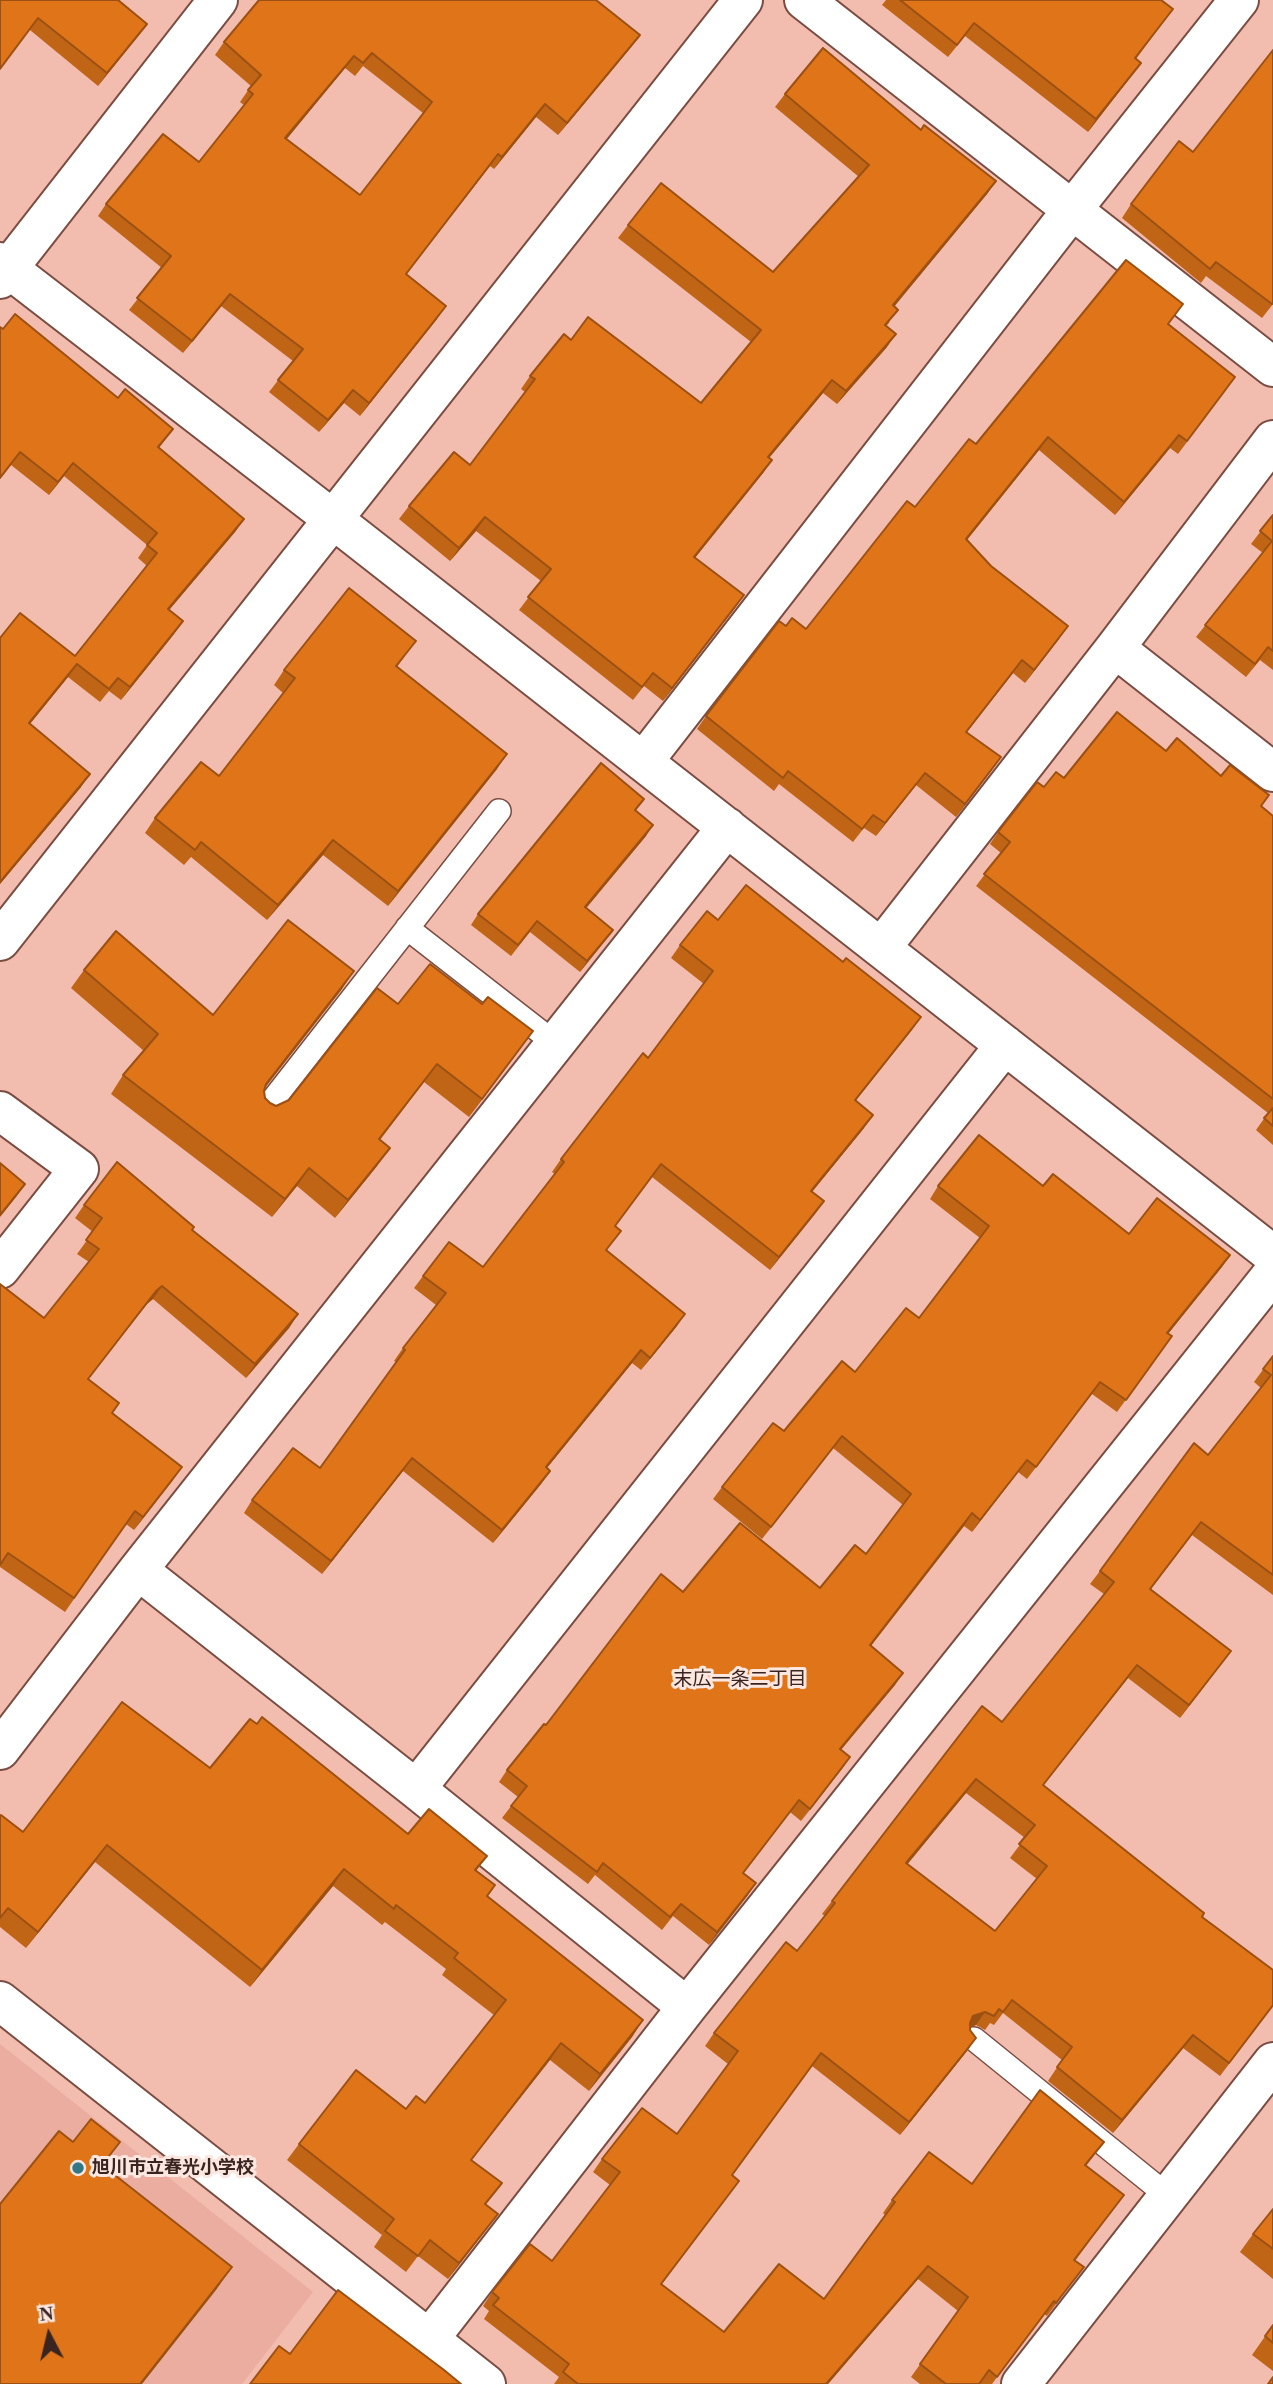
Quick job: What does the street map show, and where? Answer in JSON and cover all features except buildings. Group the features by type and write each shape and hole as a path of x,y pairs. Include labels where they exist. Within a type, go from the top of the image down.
{"street":[{"path":"218,0 3,270 334,520 1273,1255"},
{"path":"0,941 743,0"},
{"path":"803,0 1273,367"},
{"path":"642,762 1239,0"},
{"path":"881,948 1273,440"},
{"path":"1115,648 1273,772"},
{"path":"0,1751 138,1570 727,827"},
{"path":"416,1789 1005,1045"},
{"path":"0,1111 79,1169 0,1269"},
{"path":"430,2338 687,2007 1273,1273"},
{"path":"138,1570 687,2007"},
{"path":"0,2001 486,2384"},
{"path":"1021,2384 1273,2062"}],"lane":[{"path":"265,1110 499,811"},
{"path":"407,928 555,1044"},
{"path":"974,2039 1168,2196"}],"shaded area":[{"name":"旭川市立春光小学校","path":"0,2044 313,2292 242,2384 0,2384"}],"place":[{"name":"旭川市立春光小学校","path":"78,2168"}],"district":[{"name":"末広一条二丁目","path":"740,1680"}]}
